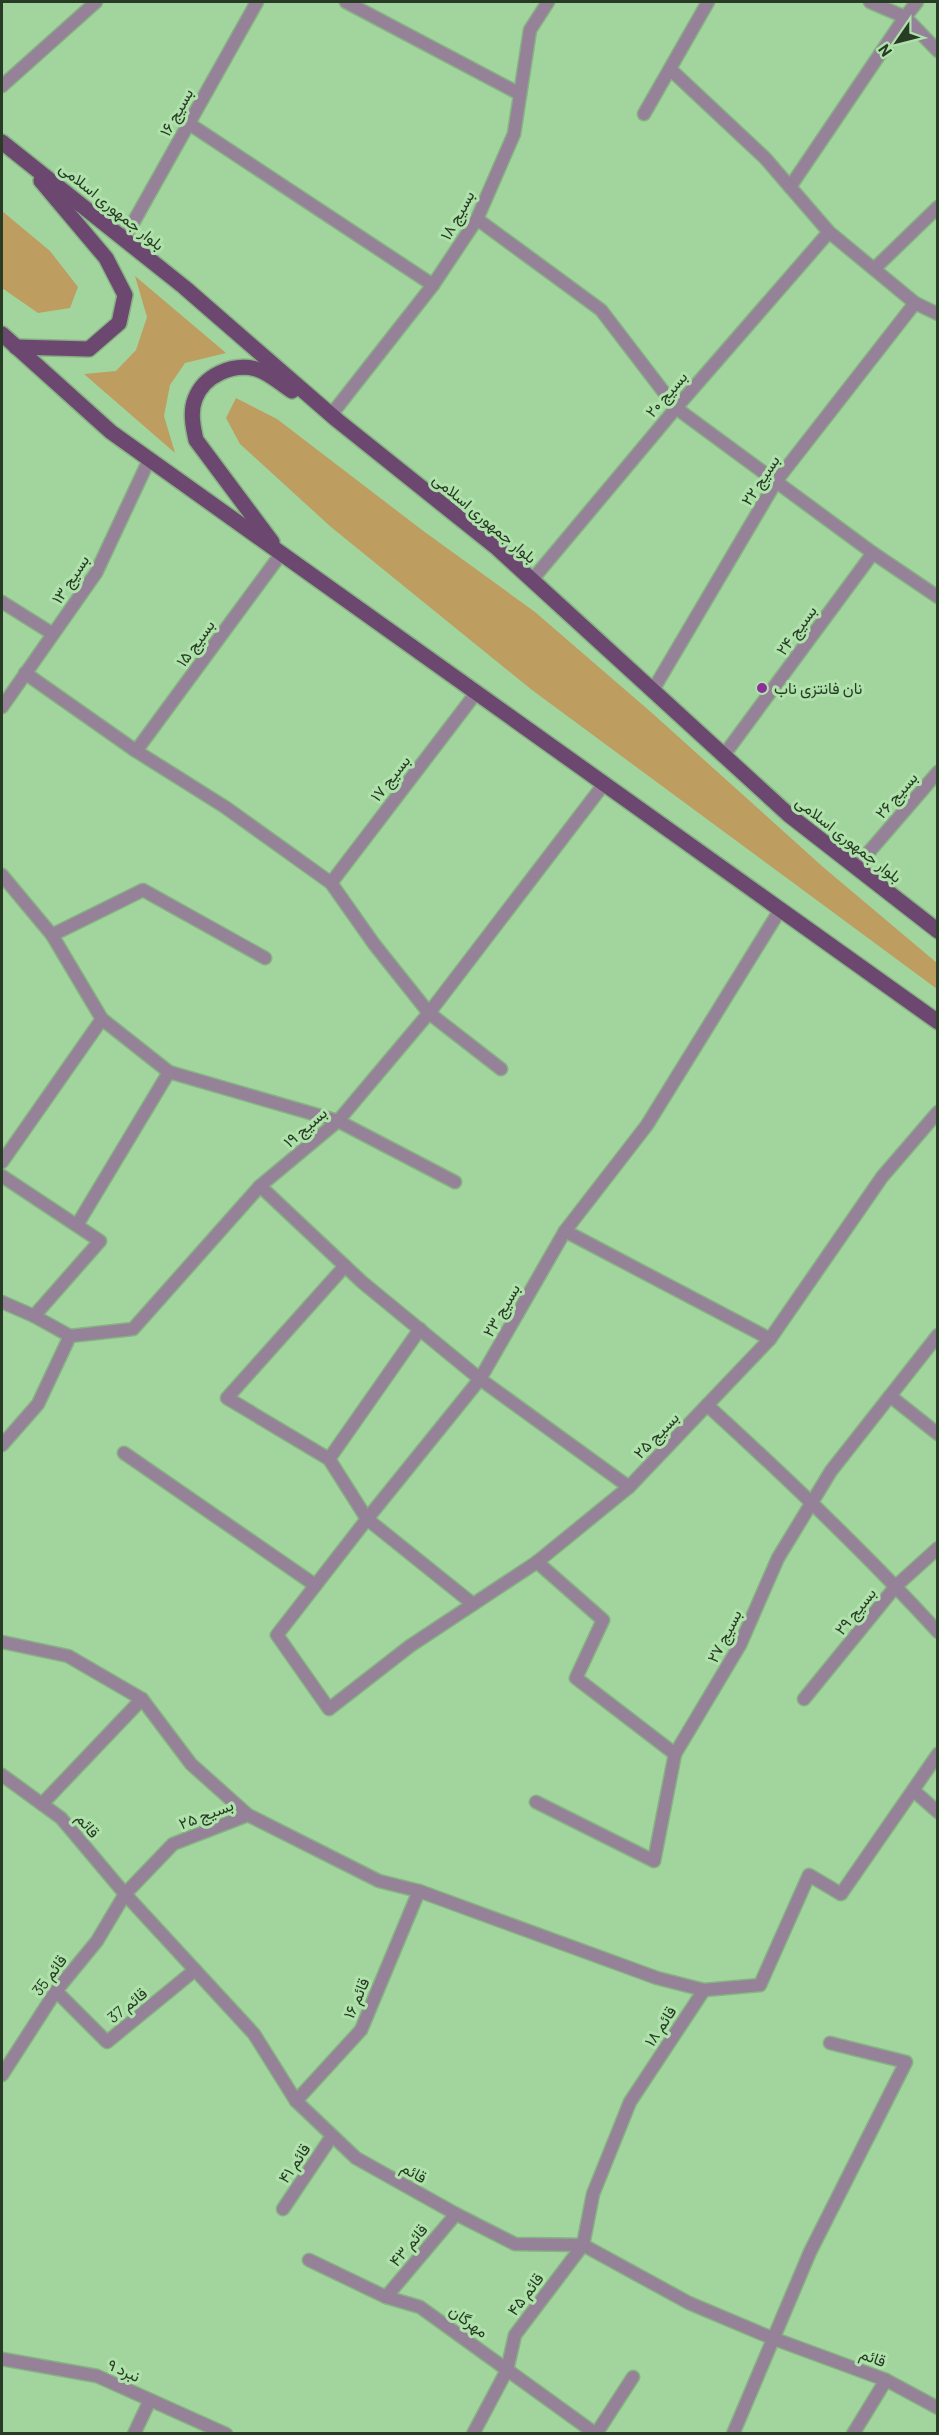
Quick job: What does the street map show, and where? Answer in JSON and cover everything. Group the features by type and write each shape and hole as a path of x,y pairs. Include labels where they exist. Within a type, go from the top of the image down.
{"main road":[{"name":"بلوار جمهوری اسلامی","path":"2,142 184,287 334,418 496,548 789,815 938,931"},
{"path":"16,347 89,349 119,323 125,295 106,258 17,153"},
{"path":"2,334 111,432 149,460 938,1022"},
{"path":"282,554 196,440 192,420 195,399 206,383 221,371 238,368 258,369 334,418"}],"street":[{"path":"2,86 96,2"},
{"name":"بسیج ۱۶","path":"124,239 256,2"},
{"path":"349,2 520,94"},
{"name":"بسیج ۱۸","path":"334,418 433,285 477,219 514,134 530,30 548,2"},
{"path":"644,114 708,2"},
{"path":"870,2 905,16 938,51"},
{"path":"790,187 905,16 917,2"},
{"path":"670,69 765,158 829,232 915,303 938,314"},
{"path":"188,123 433,285"},
{"path":"874,269 938,207"},
{"path":"477,219 601,310 676,408 777,480 873,553 938,597"},
{"name":"بسیج ۲۰","path":"532,580 676,408 829,232"},
{"name":"بسیج ۲۲","path":"653,690 777,480 915,303"},
{"name":"بسیج ۱۳","path":"2,707 96,573 149,460"},
{"name":"بسیج ۲۴","path":"724,755 873,553"},
{"name":"بسیج ۱۵","path":"136,751 282,554"},
{"path":"2,602 53,634"},
{"path":"25,673 136,751 225,807 331,882 374,944 429,1013 501,1070"},
{"name":"بسیج ۱۷","path":"331,882 476,693"},
{"name":"بسیج ۲۶","path":"856,867 938,772"},
{"name":"بسیج ۱۹","path":"70,1336 133,1329 260,1186 338,1121 429,1013 604,784"},
{"path":"2,883 52,935 102,1019 169,1072 338,1121 455,1182"},
{"path":"52,935 143,890 265,958"},
{"name":"بسیج ۲۳","path":"329,1709 277,1635 480,1379 565,1231 647,1125 780,910"},
{"path":"2,1162 102,1019"},
{"path":"76,1225 169,1072"},
{"name":"بسیج ۲۵","path":"329,1709 410,1646 537,1562 629,1487 770,1339 882,1178 938,1112"},
{"path":"2,1176 100,1240 34,1316"},
{"path":"260,1186 345,1266 480,1379 629,1487"},
{"path":"565,1231 770,1339"},
{"path":"345,1266 227,1398 329,1459 367,1520 473,1604"},
{"path":"2,1302 70,1336 38,1404 2,1445"},
{"path":"329,1459 420,1329"},
{"name":"بسیج ۲۷","path":"536,1802 654,1861 675,1754 740,1645 778,1558 831,1472 938,1335"},
{"path":"890,1396 938,1434"},
{"path":"707,1405 812,1502 896,1586 938,1632"},
{"path":"124,1453 315,1585"},
{"name":"بسیج ۲۹","path":"804,1700 896,1586 938,1548"},
{"path":"537,1562 603,1620 576,1678 675,1754"},
{"path":"2,1641 68,1656 142,1699 191,1764 248,1815 379,1881 419,1891 657,1978 704,1990 760,1985 809,1875 842,1894 938,1754"},
{"path":"42,1804 142,1699"},
{"name":"قائم","path":"2,1775 61,1818 125,1894 254,2034 296,2101 356,2158 515,2244 583,2245 689,2302 772,2338 886,2380 938,2408"},
{"path":"914,1791 938,1812"},
{"name":"بسیج ۲۵","path":"125,1894 173,1844 248,1815"},
{"name":"قائم ۱۶","path":"296,2101 362,2030 419,1891"},
{"name":"قائم 35","path":"2,2075 56,1990 96,1941 125,1894"},
{"name":"قائم 37","path":"56,1990 107,2042 195,1970"},
{"name":"قائم ۱۸","path":"583,2245 593,2194 630,2102 704,1990"},
{"path":"733,2433 810,2252 906,2062 830,2043"},
{"name":"قائم ۴۱","path":"283,2209 332,2136"},
{"name":"قائم ۴۳","path":"386,2297 456,2214"},
{"name":"قائم ۴۵","path":"473,2433 507,2370 515,2335 583,2245"},
{"name":"مهرگان","path":"309,2260 386,2297 420,2307 596,2433 633,2377"},
{"name":"نبرد ۹","path":"2,2359 97,2376 226,2433"},
{"path":"853,2433 886,2380"},
{"path":"134,2433 150,2400"}],"shaded area":[{"path":"2,211 50,251 78,287 70,308 38,313 2,288"},
{"path":"135,276 226,353 185,363 170,385 164,416 175,453 84,374 116,371 136,350 147,317"},
{"path":"236,398 277,419 422,530 535,612 652,713 823,867 937,963 937,989 532,690 331,527 240,444 226,418"}],"place":[{"name":"نان فانتزی ناب","path":"762,688"}]}
